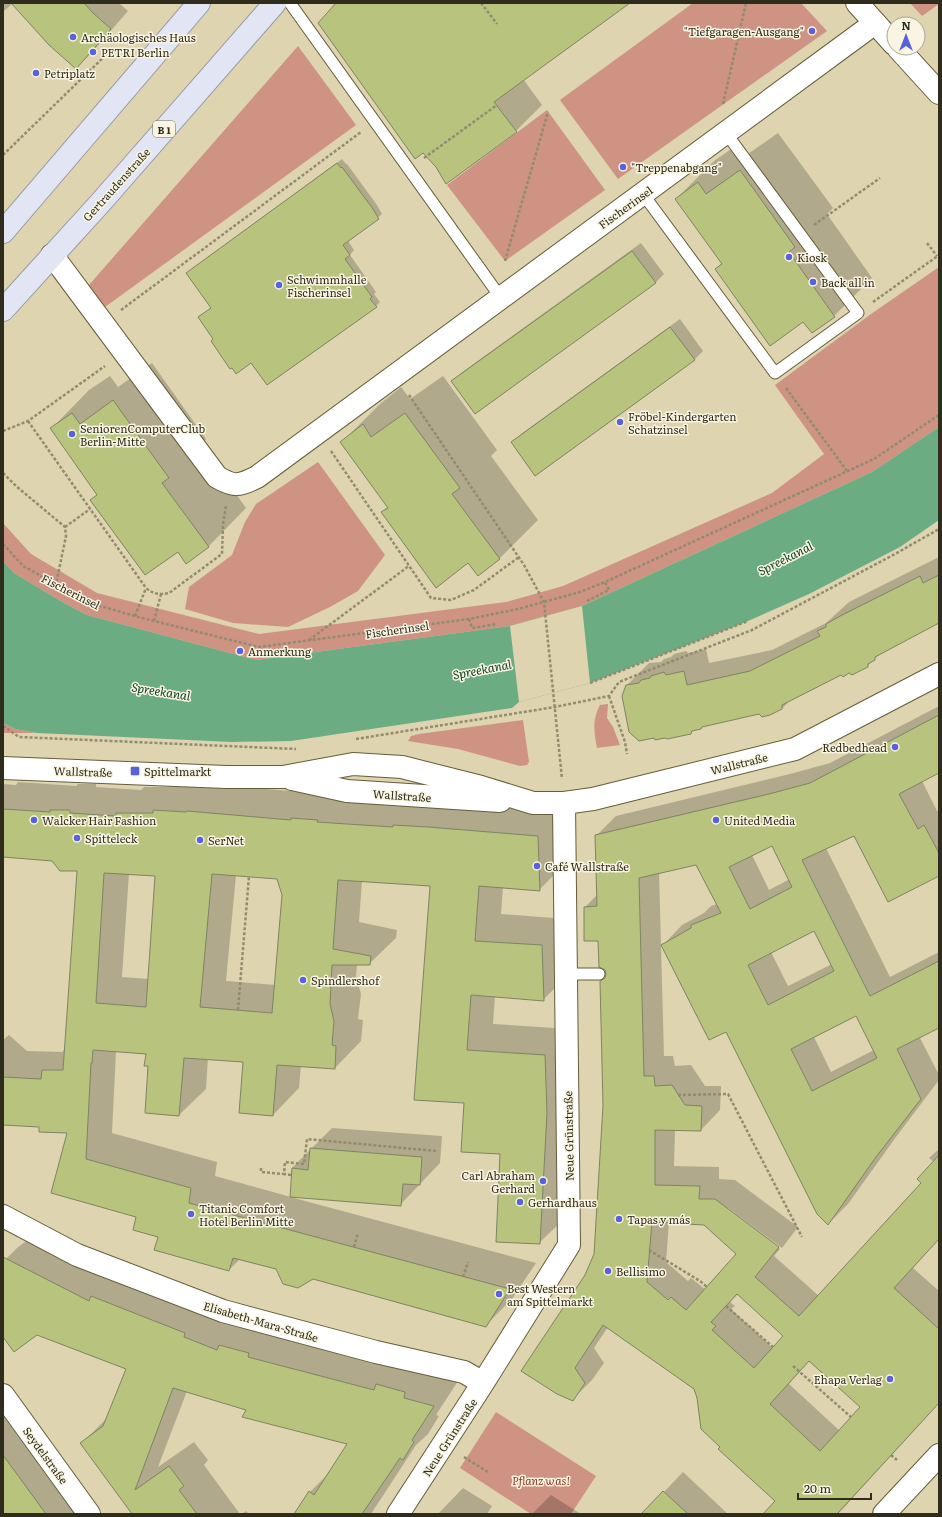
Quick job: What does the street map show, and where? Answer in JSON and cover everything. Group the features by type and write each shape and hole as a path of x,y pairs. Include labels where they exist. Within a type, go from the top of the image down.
{"main road":[{"path":"3,232 199,3"},
{"name":"Gertraudenstraße","path":"3,310 102,201 275,3"}],"street":[{"path":"857,3 886,35"},
{"name":"Fischerinsel","path":"229,484 244,484 257,478 875,23"},
{"path":"905,56 939,93"},
{"path":"52,255 217,478 229,484"},
{"name":"Wallstraße","path":"3,768 226,777 283,777 347,792 478,800 523,801 537,804 564,803 593,799 795,749 939,674"},
{"name":"Neue Grünstraße","path":"398,1514 484,1383 569,1245 564,803"},
{"name":"Elisabeth-Mara-Straße","path":"3,1216 77,1255 223,1311 376,1352 464,1372 484,1383"},
{"name":"Seydelstraße","path":"3,1395 89,1514"},
{"path":"884,1514 939,1456"}],"lane":[{"path":"290,3 501,298"},
{"path":"643,194 775,373 858,313 726,133"},
{"path":"566,974 599,974"}],"path":[{"path":"481,3 497,24"},
{"path":"723,104 746,3"},
{"path":"3,155 111,50"},
{"path":"409,169 497,105"},
{"path":"505,261 548,112"},
{"path":"102,322 375,122"},
{"path":"801,234 880,178"},
{"path":"858,313 938,256 928,243"},
{"path":"3,431 28,421 124,353"},
{"path":"775,373 847,471"},
{"path":"394,377 408,393 519,557 544,602 564,803"},
{"name":"Fischerinsel","path":"3,544 23,566 93,604 259,647 469,619 544,602 580,592 605,582 874,459 939,415"},
{"path":"28,421 146,588 152,593 169,593 222,554 223,524 229,484"},
{"path":"318,432 431,598 451,600 474,590 519,557"},
{"path":"3,473 16,486 65,527 66,536 56,584"},
{"path":"65,527 90,509"},
{"path":"348,740 555,707 609,696 619,682 752,630 939,529"},
{"path":"309,640 410,566"},
{"path":"587,601 609,590 605,582"},
{"path":"135,616 146,588"},
{"path":"154,621 161,594"},
{"path":"469,619 472,628 497,624"},
{"path":"590,683 748,621"},
{"path":"609,696 628,754"},
{"path":"3,726 19,737 286,749 302,748"},
{"path":"238,1010 248,876"},
{"path":"678,1095 728,1094 802,1237"},
{"path":"284,1174 285,1162 304,1164 307,1139 436,1151"},
{"path":"261,1168 261,1172 291,1174"},
{"path":"354,1247 358,1232"},
{"path":"649,1250 700,1281 707,1287"},
{"path":"463,1277 468,1262"},
{"path":"726,1306 773,1347"},
{"path":"793,1366 851,1417"},
{"path":"891,1455 897,1460"},
{"path":"462,1456 488,1472"}],"green space":[{"path":"693,3 801,3 827,31 618,179 560,100"},
{"path":"910,3 939,3 939,4 922,16"},
{"path":"298,46 356,125 105,307 89,285"},
{"path":"547,110 605,190 505,261 447,185"},
{"path":"939,267 939,427 872,472 582,606 510,626 256,660 87,615 14,573 3,561 3,523 31,554 97,593 259,634 506,602 563,586 772,493 824,454 775,385 871,314"},
{"path":"318,462 385,555 358,591 330,607 288,627 233,623 185,609 189,587 232,555 245,522 256,504"},
{"path":"608,704 607,718 613,727 620,745 597,748 595,721 597,710 600,705"},
{"path":"523,720 529,762 527,765 520,766 458,749 408,741 411,736 419,734"},
{"path":"3,723 15,729 36,733 3,733"},
{"name":"Pflanz was!","path":"496,1412 596,1476 571,1514 531,1514 460,1468"}],"water":[{"name":"Spreekanal","path":"939,427 939,520 900,547 809,594 748,621 590,683 519,702 512,708 291,741 232,742 37,733 15,729 3,723 3,561 14,573 87,615 256,660 510,626 582,606 872,472"}],"pier":[{"path":"582,606 590,683 519,702 510,626"}],"building":[{"name":"Archäologisches Haus","path":"11,3 84,3 111,29 76,69 49,45"},
{"path":"336,3 630,3 494,102 517,132 446,184 436,167 423,153 415,159 318,23"},
{"name":"Schwimmhalle Fischerinsel","path":"337,163 341,168 342,167 379,219 343,245 350,255 345,259 372,297 370,299 377,307 267,385 251,363 236,374 232,368 230,369 211,341 213,339 198,317 211,308 186,273"},
{"path":"740,170 795,247 789,252 835,317 812,333 803,322 770,346 715,269 722,264 675,199 698,182 706,194"},
{"path":"632,251 656,283 475,414 451,381"},
{"path":"670,327 695,360 535,476 511,442"},
{"path":"113,400 169,478 162,483 209,547 186,564 178,552 145,575 90,500 97,495 50,428 72,413 80,424"},
{"path":"405,413 460,488 452,494 500,559 478,576 468,563 436,588 381,512 388,508 340,442 363,424 371,437"},
{"path":"939,575 939,623 875,657 875,660 868,664 868,667 852,675 849,673 843,677 841,675 782,705 782,709 770,715 762,717 759,714 702,727 701,729 692,731 691,734 667,739 655,740 654,738 639,741 629,732 622,696 626,685 639,683 641,680 664,672 666,675 684,671 687,685 750,671 820,636 817,631 826,627 826,624 842,615 920,576 923,583"},
{"path":"939,715 939,773 899,794 918,829 924,825 939,853 939,876 888,902 854,836 802,860 870,996 939,961 939,1028 897,1049 921,1099 876,1157 828,1225 817,1214 726,1032 709,1040 661,945 691,928 691,925 721,913 696,865 639,878 644,1076 654,1076 655,1086 672,1085 685,1105 702,1106 701,1131 655,1130 655,1185 700,1186 699,1199 715,1199 779,1247 755,1277 799,1316 921,1183 917,1179 939,1155 939,1239 894,1288 939,1329 939,1403 837,1514 763,1514 775,1501 718,1449 720,1447 701,1429 697,1398 694,1389 603,1325 575,1368 585,1383 573,1401 557,1394 521,1371 585,1275 594,1254 603,1106 600,981 605,978 606,974 605,970 599,967 598,941 584,941 584,907 597,906 595,835 810,783","holes":["772,846 792,887 750,909 729,867","814,931 834,971 768,1005 748,965","856,1016 877,1058 812,1091 791,1049","652,1222 704,1225 736,1254 686,1310 671,1297 668,1300 647,1282","737,1294 783,1336 754,1368 712,1330 716,1326 711,1322","809,1361 860,1407 820,1451 770,1404"]},
{"path":"3,809 50,812 50,810 70,810 70,813 116,816 116,813 153,813 153,810 187,811 291,820 291,818 318,820 317,822 393,827 393,825 428,827 538,836 540,891 479,886 475,941 542,945 544,1001 471,995 467,1050 545,1055 547,1113 540,1244 496,1242 500,1154 461,1152 464,1103 414,1100 430,886 338,880 333,949 371,956 370,965 332,965 330,1004 334,1021 332,1045 336,1046 335,1069 277,1065 273,1116 239,1113 243,1062 184,1058 179,1116 145,1113 148,1066 144,1066 146,1054 93,1050 91,1063 86,1159 191,1188 189,1203 510,1289 486,1327 313,1279 298,1288 283,1284 276,1269 233,1258 229,1271 154,1250 158,1237 133,1230 136,1217 51,1193 67,1133 39,1132 39,1127 3,1125 3,1077 41,1079 42,1070 63,1070 77,871 60,871 52,861 3,857","holes":["104,873 155,876 146,1007 96,1003","212,874 277,879 282,895 272,1013 200,1007"]},
{"path":"310,1148 422,1157 420,1185 403,1184 401,1206 290,1197 292,1168 308,1170"},
{"path":"3,1257 89,1301 91,1296 185,1333 184,1337 217,1350 219,1345 249,1353 248,1357 374,1390 376,1384 405,1392 404,1398 434,1406 412,1440 414,1442 403,1460 400,1458 362,1514 294,1514 309,1491 314,1495 347,1444 242,1417 246,1410 173,1388 135,1490 169,1466 184,1486 179,1490 197,1514 132,1514 80,1443 103,1426 126,1369 37,1335 14,1352 3,1337"},
{"path":"3,1455 46,1514 3,1514"},
{"path":"663,1491 688,1514 641,1514"}],"place":[{"name":"\"Tiefgaragen-Ausgang\"","path":"812,31"},
{"name":"Archäologisches Haus","path":"73,37"},
{"name":"PETRI Berlin","path":"93,52"},
{"name":"Petriplatz","path":"36,73"},
{"name":"\"Treppenabgang\"","path":"623,167"},
{"name":"Kiosk","path":"789,257"},
{"name":"Back all in","path":"813,282"},
{"name":"Schwimmhalle Fischerinsel","path":"279,285"},
{"name":"Fröbel-Kindergarten Schatzinsel","path":"620,422"},
{"name":"SeniorenComputerClub Berlin-Mitte","path":"72,434"},
{"name":"Anmerkung","path":"240,651"},
{"name":"Redbedhead","path":"895,747"},
{"name":"Spittelmarkt","path":"135,771"},
{"name":"Walcker Hair Fashion","path":"34,820"},
{"name":"United Media","path":"716,820"},
{"name":"Spitteleck","path":"77,838"},
{"name":"SerNet","path":"200,840"},
{"name":"Café Wallstraße","path":"537,866"},
{"name":"Spindlershof","path":"303,980"},
{"name":"Carl Abraham Gerhard","path":"543,1181"},
{"name":"Gerhardhaus","path":"520,1202"},
{"name":"Titanic Comfort Hotel Berlin Mitte","path":"191,1214"},
{"name":"Tapas y más","path":"619,1219"},
{"name":"Bellisimo","path":"608,1271"},
{"name":"Best Western am Spittelmarkt","path":"499,1294"},
{"name":"Ehapa Verlag","path":"890,1379"}]}
